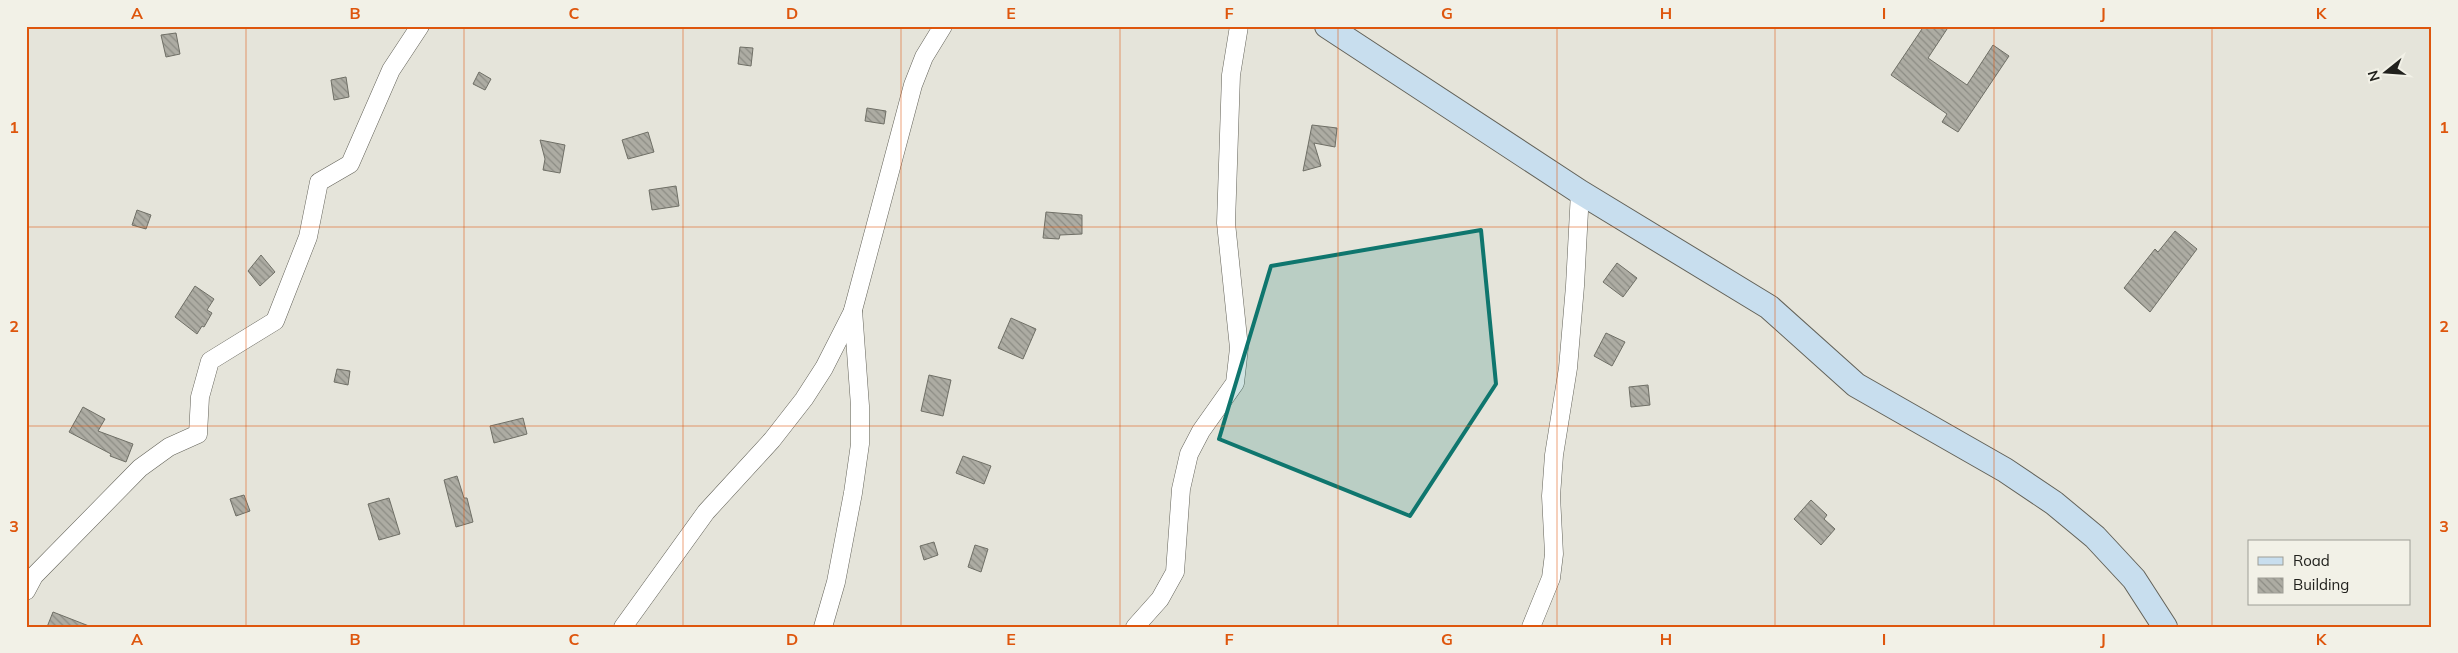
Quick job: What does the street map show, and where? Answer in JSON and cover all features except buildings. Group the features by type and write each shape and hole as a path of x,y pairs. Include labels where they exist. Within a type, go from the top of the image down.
{"main road":[{"path":"1327,26 1580,192 1769,307 1856,385 2005,470 2054,503 2095,538 2134,579 2165,627"}],"street":[{"path":"26,591 34,576 74,538 140,468 169,447 198,434 200,397 210,361 275,320 308,237 319,182 350,164 391,70 420,26"},
{"path":"623,627 706,512 772,440 804,399 824,368 853,310 913,85 924,57 943,26"},
{"path":"1135,627 1160,599 1175,572 1181,489 1189,454 1201,431 1235,383 1238,367 1239,348 1226,223 1231,75 1239,26"},
{"path":"1531,627 1551,578 1554,554 1551,496 1554,454 1568,368 1580,192"},
{"path":"823,627 836,582 860,444 860,406 853,310"}],"highlighted area":[{"path":"1481,230 1496,384 1410,516 1219,439 1271,266"}]}
